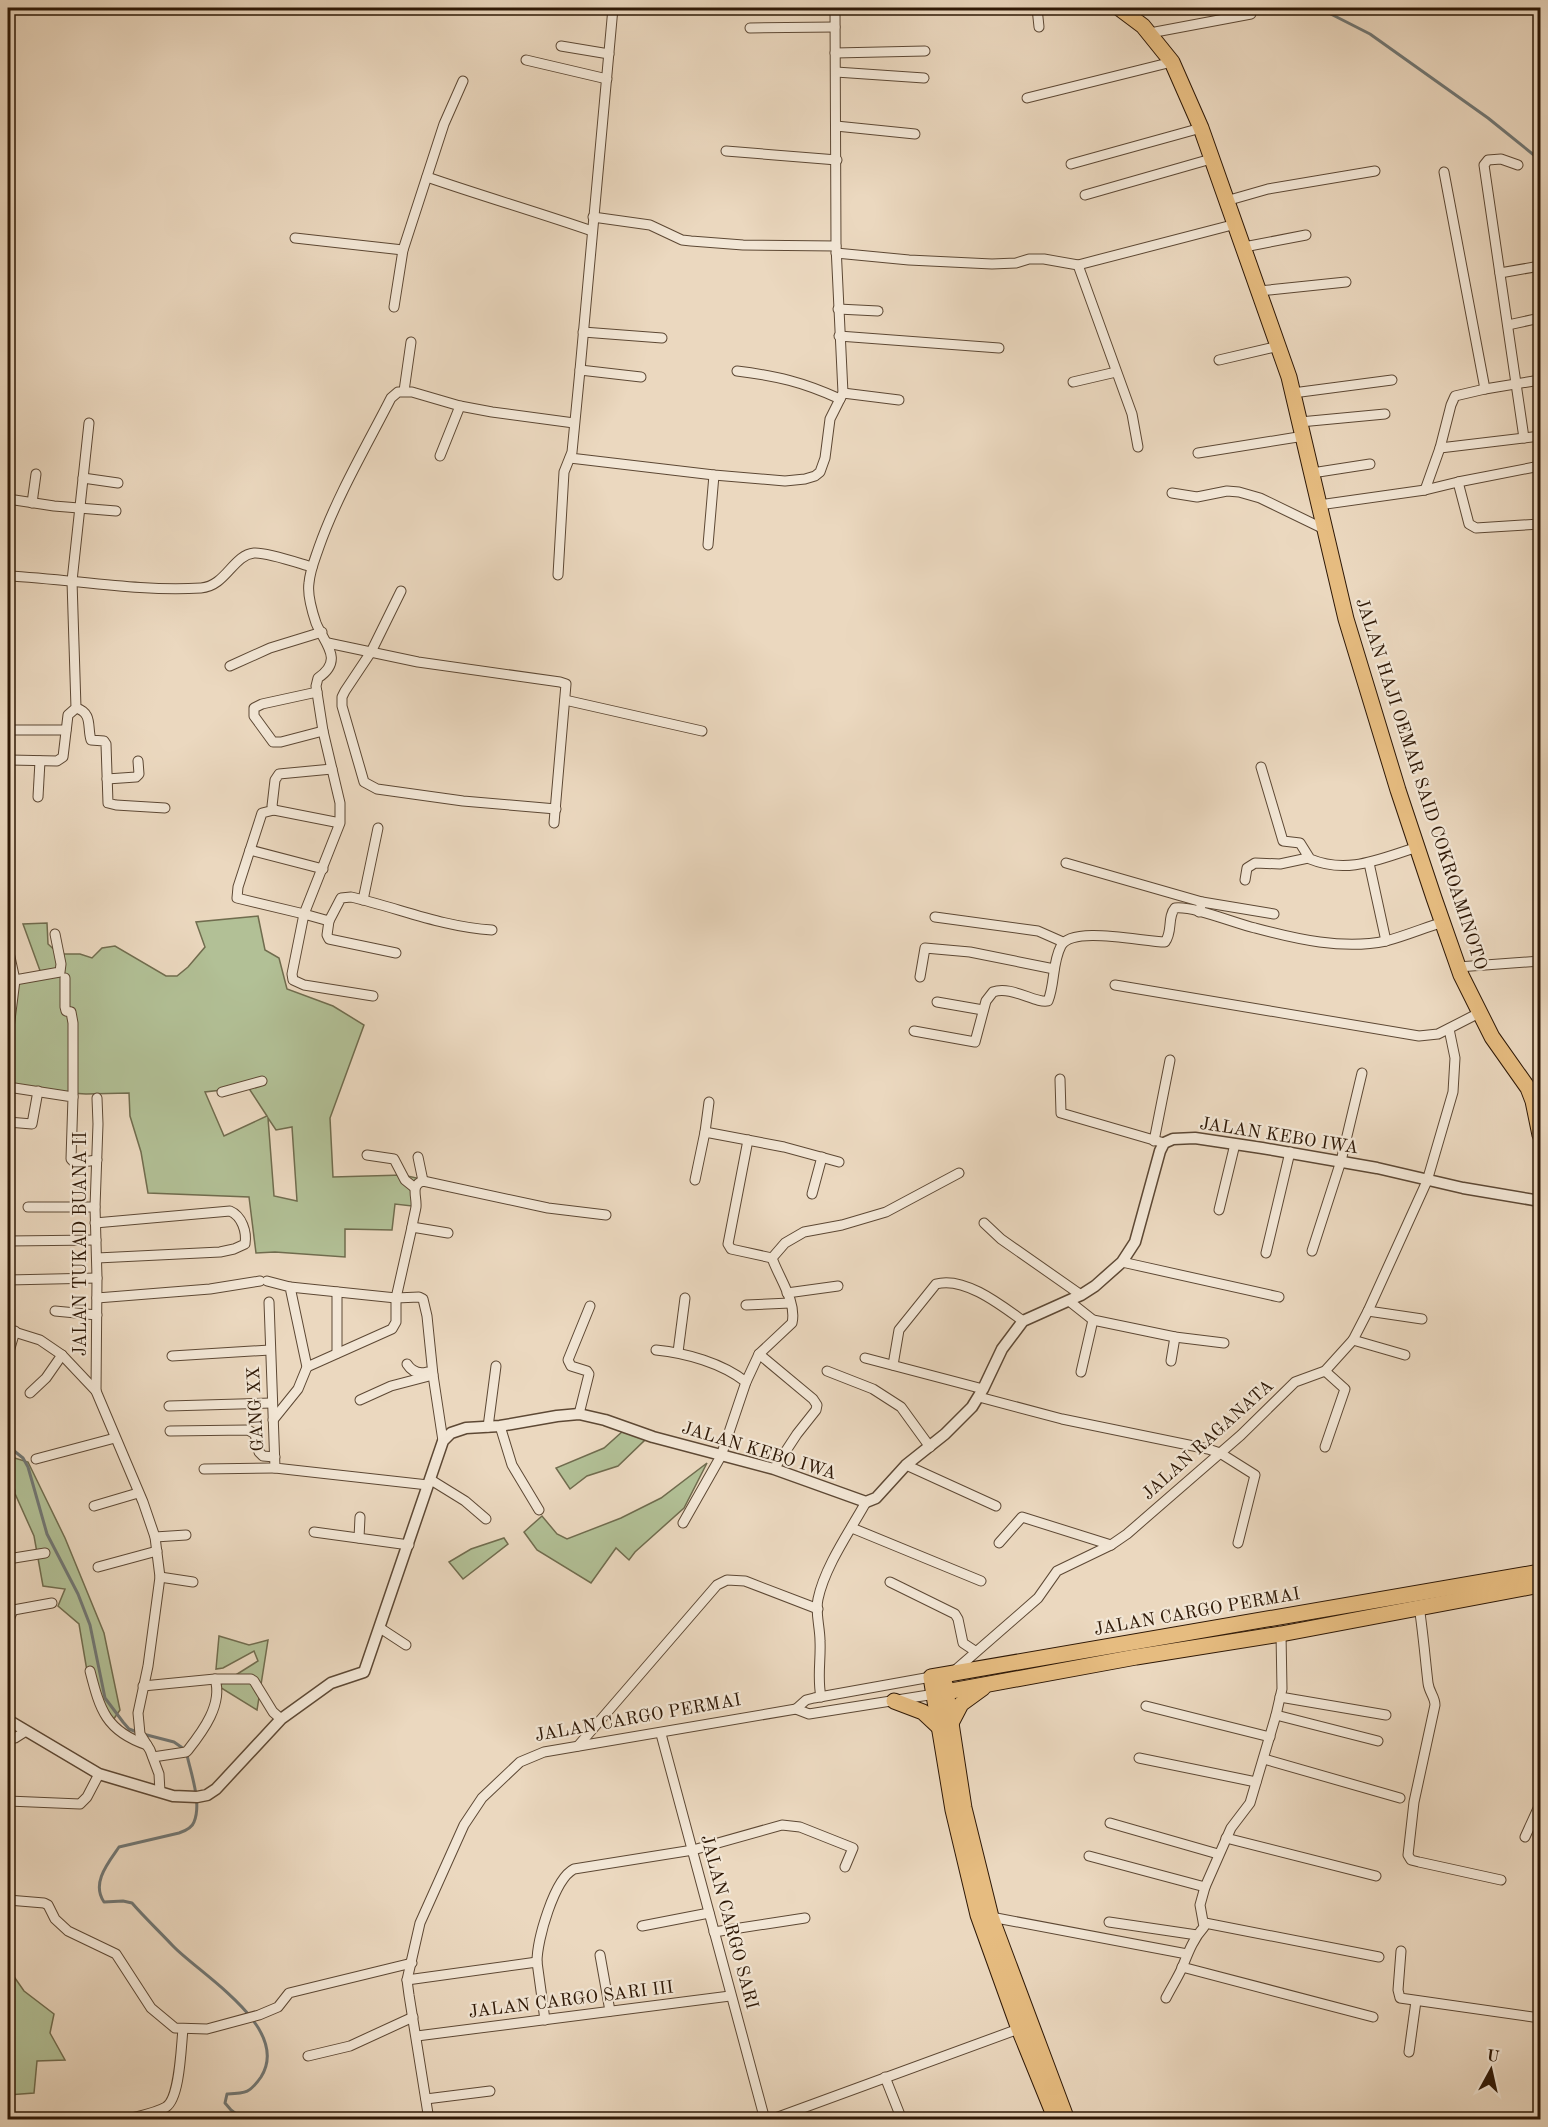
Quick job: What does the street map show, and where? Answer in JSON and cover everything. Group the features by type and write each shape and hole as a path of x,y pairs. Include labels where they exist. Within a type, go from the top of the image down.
{"highway":[{"name":"JALAN HAJI OEMAR SAID COKROAMINOTO","path":"1119,8 1150,33 1172,63 1201,128 1279,346 1293,393 1324,529 1362,672 1458,968 1492,1036 1534,1087 1533,1101 1540,1135"},
{"name":"JALAN CARGO PERMAI","path":"942,1676 1540,1572"},
{"name":"JALAN CARGO PERMAI","path":"940,1693 993,1682 1281,1634 1419,1606 1540,1585"},
{"path":"942,1676 940,1693 960,1845 978,1915 1024,2027 1067,2120"},
{"path":"944,1726 963,1702 979,1689 993,1682"},
{"path":"894,1701 923,1712 944,1726 991,1917 1024,2027 1056,2120"}],"street":[{"path":"558,575 564,472 570,458 580,370 613,8"},
{"path":"570,458 785,481 815,476 820,472 830,419 842,396 836,249 835,8"},
{"path":"1037,8 1039,27"},
{"path":"1150,33 1251,14"},
{"path":"750,28 835,27"},
{"path":"561,46 609,54"},
{"path":"835,53 925,51"},
{"path":"526,60 607,79"},
{"path":"1027,98 1172,63"},
{"path":"836,72 924,78"},
{"path":"394,307 403,250 444,124 463,81"},
{"path":"836,126 915,134"},
{"path":"1071,164 1201,128"},
{"path":"726,151 837,160"},
{"path":"1085,195 1211,159"},
{"path":"1518,165 1497,159 1488,160 1484,165 1524,438"},
{"path":"1226,201 1268,189 1375,171"},
{"path":"1444,172 1485,389"},
{"path":"427,177 592,231"},
{"path":"593,218 650,225 682,240 691,241 836,249 909,260 992,264 1044,259 1078,266 1236,224"},
{"path":"1244,248 1305,235"},
{"path":"296,238 403,250"},
{"path":"1078,266 1132,414 1138,447"},
{"path":"1500,273 1540,266"},
{"path":"1259,291 1346,282"},
{"path":"838,309 878,311"},
{"path":"1508,325 1540,318"},
{"path":"583,332 662,338"},
{"path":"839,336 999,348"},
{"path":"404,390 411,342"},
{"path":"1219,360 1279,346"},
{"path":"580,370 641,377"},
{"path":"737,371 788,378 842,396 899,400"},
{"path":"1073,382 1116,372"},
{"path":"1293,393 1392,380"},
{"path":"1425,490 1455,396 1540,380"},
{"path":"373,996 304,985 293,980 292,974 304,914 340,823 340,803 323,731 317,692 318,678 327,672 330,666 328,643 317,625 309,593 312,567 326,525 390,398 398,392 404,390 425,394 460,406 574,423"},
{"path":"441,456 460,406"},
{"path":"1198,453 1302,429 1385,414"},
{"path":"76,708 72,581 89,423"},
{"path":"1440,448 1540,436"},
{"path":"1312,473 1370,464"},
{"path":"1319,505 1425,490 1540,466"},
{"path":"32,503 36,474"},
{"path":"708,545 714,475"},
{"path":"83,478 118,483"},
{"path":"1458,482 1468,524 1471,526 1476,528 1540,524"},
{"path":"1172,493 1197,496 1227,491 1239,492 1260,498 1324,529"},
{"path":"8,499 116,511"},
{"path":"8,576 158,589 207,588 218,582 243,558 253,553 312,567"},
{"path":"401,591 371,652 345,691 342,701 364,782 376,789 463,801 555,809"},
{"path":"230,666 270,648 322,632"},
{"path":"328,643 418,662 566,684 554,823"},
{"path":"317,692 262,704 254,708 253,712 273,742 323,731"},
{"path":"566,700 702,731"},
{"path":"10,760 40,761 63,758 68,715 76,708"},
{"path":"76,708 83,711 89,720 91,740 104,741 106,744 106,798 110,805 165,807"},
{"path":"8,730 66,730"},
{"path":"38,797 40,761"},
{"path":"107,779 136,777 139,774 138,761"},
{"path":"1261,767 1283,840 1300,843 1306,850 1308,858"},
{"path":"274,810 272,806 275,780 279,774 332,769"},
{"path":"329,921 237,898 238,887 262,813 274,810 340,823"},
{"path":"363,900 378,828"},
{"path":"1245,880 1247,868 1255,863 1280,864 1308,858 1335,867 1350,866 1418,847"},
{"path":"250,850 323,869"},
{"path":"1369,862 1386,940"},
{"path":"1066,863 1202,902 1274,914"},
{"path":"396,953 329,939 327,935 329,921 341,898 351,897 363,900 457,927 492,930"},
{"path":"1199,912 1202,902"},
{"path":"914,1031 975,1042 983,1010 990,994 997,990 1030,996 1043,1002 1048,1001 1054,969 1063,942 1072,937 1092,936 1165,942 1169,936 1172,911 1175,908 1180,907 1290,937 1332,943 1386,940 1443,922"},
{"path":"935,917 1038,931 1063,942"},
{"path":"15,980 60,971 55,934"},
{"path":"8,948 15,980 8,1036"},
{"path":"920,976 925,948 970,952 1054,969"},
{"path":"1458,968 1540,961"},
{"path":"65,978 65,1007 66,1011 71,1012 73,1023 71,1160 75,1163 97,1160"},
{"path":"1115,985 1419,1035 1438,1034 1479,1013"},
{"path":"936,1002 983,1010"},
{"name":"JALAN RAGANATA","path":"942,1676 1038,1598 1057,1571 1112,1545 1177,1493 1295,1382 1325,1371 1353,1340 1428,1181 1453,1092 1455,1058 1449,1029"},
{"path":"821,1697 818,1610 820,1582 866,1502 876,1498 906,1465 945,1434 981,1393 1002,1349 1023,1321 1069,1301 1095,1286 1122,1262 1135,1242 1157,1159 1170,1060"},
{"path":"1312,1251 1341,1161 1362,1073"},
{"path":"1060,1079 1061,1113 1159,1142"},
{"path":"222,1092 262,1082"},
{"path":"8,1087 73,1097"},
{"path":"8,1122 32,1124 38,1091"},
{"name":"JALAN TUKAD BUANA II","path":"96,1391 97,1098"},
{"path":"695,1180 709,1102"},
{"path":"705,1132 839,1162"},
{"name":"JALAN KEBO IWA","path":"1159,1142 1195,1138 1290,1152 1377,1168 1428,1181 1540,1201"},
{"path":"748,1140 728,1244 731,1249 772,1258"},
{"path":"1220,1210 1235,1144"},
{"path":"1266,1253 1290,1152"},
{"path":"367,1155 394,1159 405,1180 415,1188"},
{"path":"418,1157 423,1181"},
{"path":"812,1194 822,1157"},
{"path":"772,1258 785,1243 804,1232 842,1225 886,1212 959,1173"},
{"path":"307,1367 394,1327 396,1298 412,1227 416,1206 415,1188 418,1183 423,1181 548,1208 606,1215"},
{"path":"28,1207 95,1207"},
{"path":"95,1223 230,1211 241,1220 246,1236 245,1244 220,1252 97,1258"},
{"path":"984,1223 1001,1239 1081,1295"},
{"path":"412,1227 448,1233"},
{"path":"8,1241 96,1240"},
{"path":"683,1523 721,1456 746,1382 759,1354 792,1323 793,1315 789,1298 772,1258"},
{"path":"1122,1262 1279,1297"},
{"path":"8,1280 97,1278"},
{"path":"8,1720 99,1774 173,1796 207,1795 216,1789 281,1719 331,1683 364,1672 443,1442 428,1316 423,1299 290,1287 263,1281 210,1289 97,1298"},
{"path":"893,1365 899,1330 936,1284 942,1282 967,1287 995,1301 1023,1321"},
{"path":"746,1305 789,1298 838,1286"},
{"path":"273,1420 298,1389 307,1367 290,1287"},
{"path":"337,1292 337,1353"},
{"path":"678,1352 686,1298"},
{"path":"1069,1301 1093,1320 1175,1337 1224,1343"},
{"name":"GANG XX","path":"269,1302 275,1468 430,1482"},
{"path":"579,1414 589,1374 587,1371 571,1366 568,1360 590,1306"},
{"path":"55,1311 97,1315"},
{"path":"1368,1311 1422,1320"},
{"path":"1081,1372 1093,1320"},
{"path":"8,1355 11,1331 40,1340 62,1355 96,1391 155,1537 160,1577 148,1666 138,1713 140,1734 153,1757 159,1774 160,1792"},
{"path":"1171,1361 1175,1337"},
{"path":"1353,1340 1405,1355"},
{"path":"172,1356 270,1350"},
{"path":"656,1350 678,1352 725,1370 746,1382"},
{"path":"759,1354 813,1399 817,1405 816,1410 774,1469"},
{"path":"30,1393 46,1378 62,1355"},
{"path":"865,1358 1062,1419 1220,1453 1256,1475 1238,1543"},
{"path":"407,1364 413,1371 433,1373"},
{"path":"488,1426 496,1366"},
{"path":"827,1371 873,1389 901,1407 930,1447"},
{"path":"1325,1371 1346,1389 1325,1448"},
{"path":"360,1400 391,1386 433,1373"},
{"path":"169,1406 272,1403"},
{"name":"JALAN KEBO IWA","path":"443,1442 451,1433 458,1430 579,1414 721,1456 774,1469 866,1502"},
{"path":"500,1426 512,1465 539,1510"},
{"path":"170,1431 248,1430 255,1434 262,1456 275,1457"},
{"path":"36,1459 115,1438"},
{"path":"906,1465 996,1506"},
{"path":"204,1469 275,1468"},
{"path":"430,1482 465,1502 486,1519"},
{"path":"94,1506 138,1493"},
{"path":"359,1538 360,1517"},
{"path":"999,1543 1022,1517 1112,1545"},
{"path":"852,1528 981,1581"},
{"path":"314,1532 409,1545"},
{"path":"155,1537 186,1535"},
{"path":"98,1567 157,1551"},
{"path":"8,1559 45,1553"},
{"path":"160,1577 193,1582"},
{"path":"578,1746 717,1585 727,1580 745,1581 818,1610"},
{"path":"890,1582 955,1614 958,1618 963,1643 975,1651"},
{"path":"8,1622 10,1610 52,1603"},
{"path":"1419,1606 1428,1687 1435,1700 1435,1706 1412,1812 1409,1858 1501,1880"},
{"path":"380,1628 406,1645"},
{"path":"1166,1998 1186,1954 1204,1927 1200,1905 1205,1887 1234,1823 1250,1803 1264,1759 1281,1697 1281,1634"},
{"path":"90,1671 96,1696 107,1718 118,1732 128,1739 147,1745"},
{"name":"JALAN CARGO PERMAI","path":"796,1710 806,1700 942,1676"},
{"path":"143,1686 214,1679 254,1681 273,1712 281,1719"},
{"path":"153,1757 186,1752 200,1735 211,1716 218,1692 214,1679"},
{"path":"860,1690 861,1705"},
{"name":"JALAN CARGO PERMAI","path":"429,2120 407,1980 420,1923 464,1825 475,1807 520,1762 537,1754 578,1746 796,1710 808,1714 940,1693"},
{"path":"1281,1697 1386,1715"},
{"path":"1146,1706 1270,1737"},
{"path":"1276,1715 1378,1742"},
{"path":"8,1740 26,1731"},
{"name":"JALAN CARGO SARI","path":"661,1734 730,1996 767,2120"},
{"path":"1139,1758 1256,1782"},
{"path":"1264,1759 1400,1798"},
{"path":"8,1800 80,1804 87,1797 99,1774"},
{"path":"1525,1837 1540,1804"},
{"path":"1110,1823 1218,1854"},
{"path":"545,2020 537,1962 541,1929 562,1880 570,1871 693,1850 786,1825 809,1830 853,1848 845,1867"},
{"path":"1226,1838 1376,1876"},
{"path":"1089,1856 1205,1887"},
{"path":"8,1900 48,1905 55,1919 68,1931 116,1954 151,2008 168,2024 183,2030 207,2029 260,2015 278,2007 289,1993 412,1963"},
{"path":"642,1926 709,1913"},
{"path":"991,1917 1186,1954"},
{"path":"714,1932 805,1918"},
{"path":"1110,1922 1197,1935"},
{"path":"1205,1923 1379,1958"},
{"path":"1401,1951 1398,1996 1402,2000 1540,2018"},
{"path":"600,1955 610,2011"},
{"path":"407,1980 537,1962"},
{"path":"1182,1967 1373,2017"},
{"name":"JALAN CARGO SARI III","path":"417,2036 730,1996"},
{"path":"1409,2052 1416,2001"},
{"path":"308,2056 350,2046 413,2017"},
{"path":"767,2120 1024,2027"},
{"path":"124,2120 158,2111 171,2103 176,2091 183,2030"},
{"path":"885,2077 902,2120"},
{"path":"426,2099 490,2091"}],"green space":[{"path":"258,916 265,950 279,958 287,989 333,1006 364,1025 330,1118 333,1177 403,1175 421,1179 412,1206 395,1204 392,1230 345,1229 345,1257 275,1252 256,1253 249,1197 148,1193 141,1152 130,1116 129,1093 86,1094 8,1089 8,1017 14,979 42,976 23,924 47,923 48,944 59,954 80,954 92,958 102,948 115,946 166,976 177,976 205,947 196,922","holes":["248,1087 267,1116 224,1136 205,1092","268,1118 276,1130 292,1127 297,1201 274,1196"]},
{"path":"623,1431 647,1438 618,1466 587,1476 570,1489 556,1468 604,1448"},
{"path":"8,1456 28,1462 65,1538 104,1633 120,1710 113,1720 87,1671 79,1624 58,1606 65,1589 43,1586 34,1536 8,1478"},
{"path":"707,1463 684,1508 629,1560 616,1548 591,1583 537,1550 524,1532 542,1516 557,1534 567,1539 621,1518 661,1498"},
{"path":"504,1538 508,1544 463,1579 449,1562 471,1549"},
{"path":"219,1636 249,1645 268,1640 257,1710 218,1686 258,1661 254,1651 223,1668 216,1669"},
{"path":"8,1968 24,1991 54,2014 50,2033 65,2060 37,2061 34,2093 8,2095"}],"waterway":[{"path":"1319,8 1370,34 1488,118 1540,160"},
{"path":"8,1446 23,1458 28,1467 47,1534 78,1594 90,1625 105,1698 129,1729 137,1732"},
{"path":"143,1734 174,1742 184,1749"},
{"path":"187,1755 197,1806 193,1824 179,1833 119,1847 102,1873 100,1895 104,1902 132,1903 173,1946 239,2004 254,2022 264,2040 267,2058 261,2077 247,2091 227,2094 225,2103 244,2120"}]}
